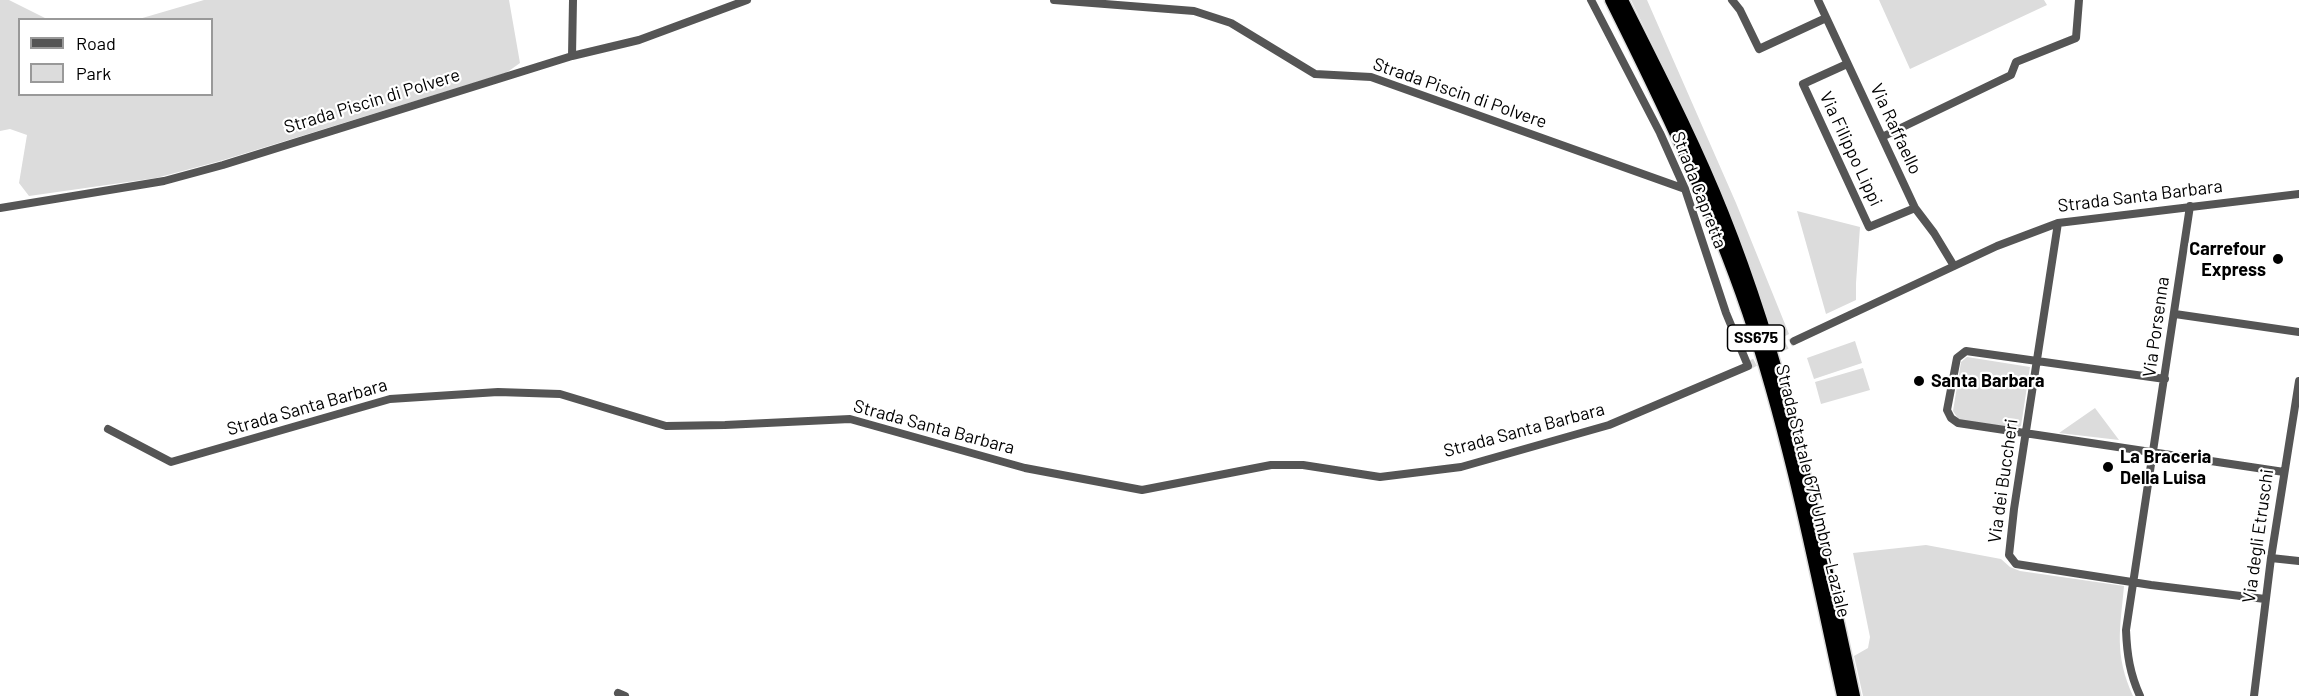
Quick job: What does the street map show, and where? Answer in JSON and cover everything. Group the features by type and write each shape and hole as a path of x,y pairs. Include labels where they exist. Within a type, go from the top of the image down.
{"highway":[{"name":"Strada Statale 675 Umbro-Laziale","path":"1611,0 1693,169 1749,314 1787,447 1843,696"},
{"name":"Strada Statale 675 Umbro-Laziale","path":"1622,0 1682,120 1718,203 1758,313 1795,434 1854,696"}],"street":[{"path":"572,56 573,0"},
{"name":"Strada Piscin di Polvere","path":"0,208 164,181 223,165 572,56 639,40 747,0"},
{"name":"Strada Piscin di Polvere","path":"1054,0 1194,11 1231,23 1315,74 1371,77 1685,189"},
{"name":"Strada Capretta","path":"1591,0 1660,133 1685,189 1726,313 1748,366"},
{"path":"1732,0 1740,10 1759,49 1826,18"},
{"name":"Via Raffaello","path":"1818,0 1915,208 1934,233 1954,266"},
{"path":"1882,137 2012,75 2016,62 2076,38 2079,0"},
{"name":"Via Filippo Lippi","path":"1847,64 1803,84 1869,227 1915,208"},
{"name":"Strada Santa Barbara","path":"1794,341 2007,242 2058,223 2299,194"},
{"name":"Via Porsenna","path":"2140,696 2131,676 2127,657 2126,630 2190,206"},
{"name":"Via dei Buccheri","path":"2058,223 2009,555 2016,564 2134,582"},
{"path":"2175,314 2299,332"},
{"path":"2165,379 1966,351 1957,358 1947,410 1951,418 1958,423 2284,472"},
{"name":"Strada Santa Barbara","path":"108,429 171,462 390,399 498,392 560,394 666,426 850,419 1025,468 1142,490 1271,465 1303,465 1380,477 1461,467 1609,425 1748,366"},
{"name":"Via degli Etruschi","path":"2254,696 2265,599 2284,472 2298,401 2299,381"},
{"path":"2271,558 2299,561"},
{"path":"2134,582 2265,599"}],"green space":[{"path":"0,0 9,0 45,18 18,18 18,96 213,96 213,18 142,18 204,0 509,0 520,63 506,73 220,161 156,178 29,196 19,183 27,135 10,129 0,131"},
{"path":"1631,0 1647,0 1736,203 1789,334 1774,342 1742,248 1698,139"},
{"path":"1879,0 2044,0 2047,5 1910,69"},
{"path":"1797,211 1860,227 1856,300 1826,314"},
{"path":"1855,341 1862,363 1814,379 1807,358"},
{"path":"1967,357 2030,367 2021,426 2017,428 1959,420 1953,411 1961,362"},
{"path":"1863,368 1870,390 1821,404 1815,382"},
{"path":"2095,408 2119,440 2059,433"},
{"path":"1926,545 2001,559 2010,567 2020,571 2124,586 2120,642 2123,667 2133,696 1863,696 1854,656 1868,648 1870,637 1853,553"}],"tunnel":[{"path":"1748,366 1794,341"}],"place":[{"name":"Carrefour Express","path":"2278,259"},
{"name":"Santa Barbara","path":"1919,381"},
{"name":"La Braceria Della Luisa","path":"2108,467"}]}
